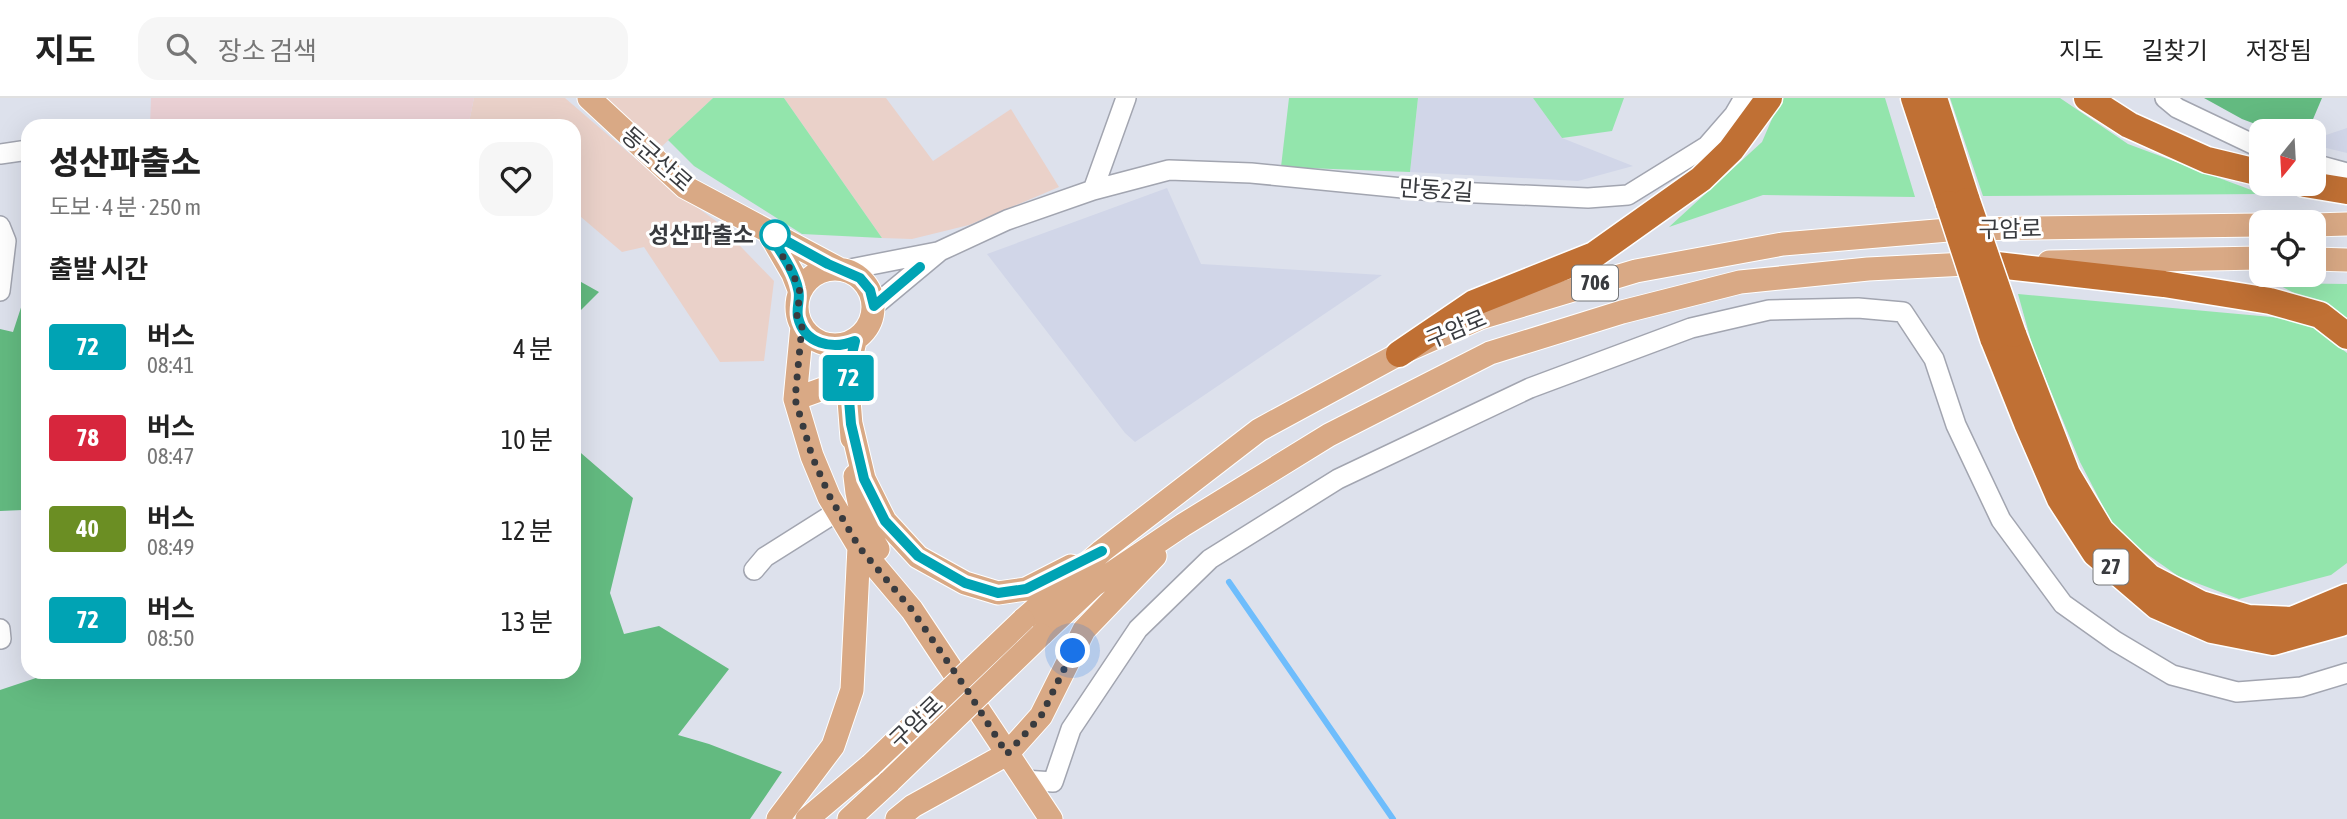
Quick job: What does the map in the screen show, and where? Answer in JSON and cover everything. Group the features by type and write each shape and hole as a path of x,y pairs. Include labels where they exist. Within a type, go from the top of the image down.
{"highway":[{"path":"1399,354 1474,303 1594,255 1701,178 1731,150 1769,98"},
{"path":"1914,98 1958,203 2003,336 2067,474 2102,531 2149,577 2201,604 2248,618 2292,620 2347,597"},
{"path":"1934,98 1958,203"},
{"path":"2087,98 2129,125 2207,160 2249,170"},
{"path":"2326,188 2347,191"},
{"path":"1979,263 2164,284 2270,300 2320,315 2347,336"},
{"name":"27","path":"2003,336 2026,424 2060,499 2095,553 2157,607 2212,630 2273,642 2347,619"}],"main road":[{"name":"동군산로","path":"589,98 685,187 842,270"},
{"path":"2326,225 2347,224"},
{"name":"구암로","path":"807,819 871,765 1023,620 1102,551 1259,430 1399,354 1480,317 1636,271 1783,244 1960,229 2249,226"},
{"path":"768,231 793,274 800,292"},
{"name":"구암로","path":"849,819 1094,585 1329,435 1490,353 1622,312 1740,282 1868,269 1979,263 2249,258"},
{"path":"2326,259 2347,260"},
{"path":"827,270 842,270 860,278 870,290 874,306 866,331 855,341 831,346 809,336 802,326 797,316 800,292 806,282 816,274 827,270"},
{"path":"802,326 795,399 812,456 830,497 859,547 912,610"},
{"path":"855,341 847,375 856,492 864,525 912,610 1051,819"},
{"path":"795,399 831,386 847,375"},
{"path":"851,424 864,479 885,521 918,556 947,574 965,583 998,593 1026,589 1102,551"},
{"path":"897,819 913,806 1007,754 1041,716 1084,630 1183,526"},
{"path":"778,819 833,746 852,690 859,547"}],"street":[{"path":"1093,190 1126,98"},
{"name":"만동2길","path":"940,251 1007,219 1093,190 1169,170 1251,173 1433,191 1588,198 1628,195 1707,146 1734,115 1744,98"},
{"path":"2165,98 2177,108 2249,142"},
{"path":"0,154 21,151"},
{"path":"2326,167 2347,173"},
{"path":"0,226 6,241 0,291"},
{"path":"842,270 940,251"},
{"path":"874,306 940,251"},
{"path":"1024,780 1053,782 1071,729 1138,629 1210,559 1338,479 1531,388 1691,328 1769,310 1858,308 1903,312 1934,359 1956,425 2001,520 2063,604 2115,641 2172,675 2237,692 2301,687 2347,673"},
{"path":"754,570 765,557 838,511"},
{"path":"0,629 1,639"}],"shaded area":[{"path":"151,98 474,98 470,119 150,119"},
{"path":"474,98 565,98 665,184 716,221 774,281 764,361 720,362 644,247 622,252 581,217 581,119 470,119"},
{"path":"601,98 713,98 658,150"},
{"path":"784,98 886,98 933,161 1011,109 1059,187 969,225 912,239 882,238"},
{"path":"1418,98 1533,98 1562,138 1633,166 1578,181 1410,172"},
{"path":"2347,128 2347,153 2326,148 2326,135"},
{"path":"1167,188 1201,264 1382,275 1135,442 1125,433 987,254"}],"green space":[{"path":"713,98 784,98 882,238 802,234 694,166 668,140"},
{"path":"1289,98 1418,98 1410,172 1281,167"},
{"path":"1533,98 1624,98 1612,131 1562,138"},
{"path":"1781,98 1885,98 1915,197 1763,195 1669,227 1762,142"},
{"path":"1950,98 2060,98 2128,144 2249,189 2249,194 1983,196"},
{"path":"2204,98 2322,98 2313,119 2249,119 2249,122"},
{"path":"581,282 599,292 581,310"},
{"path":"2347,284 2347,321 2283,287"},
{"path":"2018,294 2305,320 2347,353 2347,563 2331,575 2239,599 2178,576 2117,533 2080,462 2033,348"},
{"path":"21,307 21,510 0,511 0,329 13,332"},
{"path":"581,453 633,498 610,593 624,634 659,626 729,669 678,735 782,772 750,819 0,819 0,690 33,679 581,679"}],"waterway":[{"path":"1229,582 1393,819"}],"bus line":[{"name":"72","path":"920,267 874,306 870,290 860,278 768,231 793,274 800,292 797,316 809,336 831,346 855,341 847,375 851,424 864,479 885,521 918,556 965,583 998,593 1026,589 1102,551"}],"place":[{"name":"성산파출소","path":"775,235"}],"route":[{"path":"775,235 768,231 793,274 800,292 797,316 802,326 795,399 812,456 830,497 859,547 912,610 1007,754 1041,716 1073,651"}]}
